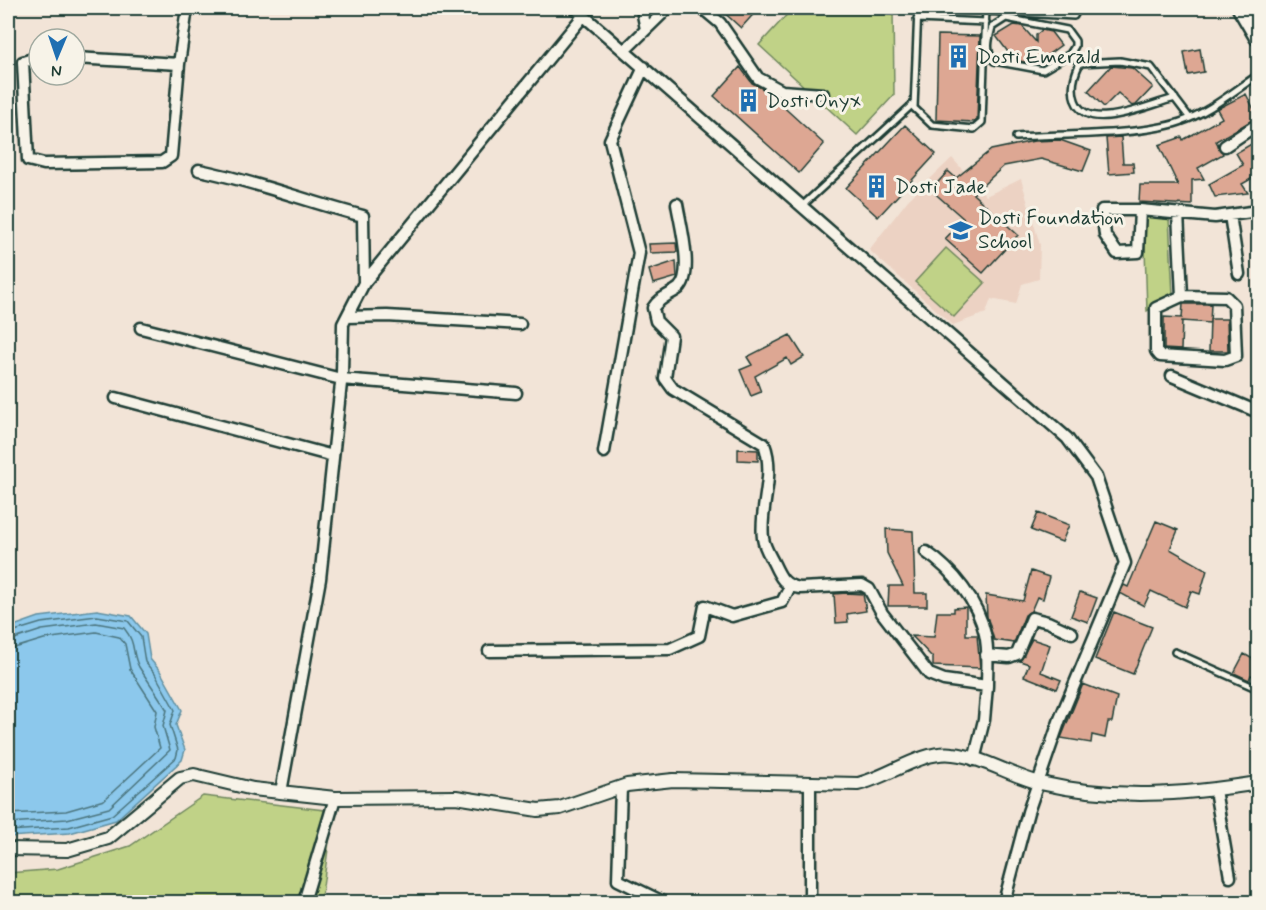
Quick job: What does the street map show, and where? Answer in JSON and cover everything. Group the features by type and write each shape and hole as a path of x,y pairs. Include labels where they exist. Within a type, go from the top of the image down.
{"highway":[{"path":"1240,8 1258,37"}],"street":[{"path":"27,61 23,62 28,160 44,164 162,162 171,156 178,64 187,8"},
{"path":"575,8 1067,438 1096,477 1125,563 1059,719 1038,782 1004,903"},
{"path":"646,29 643,15 650,8"},
{"path":"625,51 668,8"},
{"path":"702,8 720,23 758,78 782,91 823,94"},
{"path":"281,792 321,579 341,379 343,324 364,283 584,15"},
{"path":"87,59 178,64"},
{"path":"604,452 639,252 610,140 644,67"},
{"path":"1225,146 1258,124"},
{"path":"199,170 234,177 304,201 363,216 364,283"},
{"path":"676,204 687,265 685,277 681,287 657,301 654,308 656,321 671,336 665,378 673,389 764,444 768,479 763,540 780,578 790,587 862,585 869,589 882,613 929,674 944,680 987,686"},
{"path":"1140,210 1138,252 1118,253 1105,235 1102,210 1140,210 1215,217 1258,210"},
{"path":"1178,213 1182,296"},
{"path":"1230,214 1239,274"},
{"path":"1182,296 1226,297 1234,305 1236,356 1225,360 1160,356 1156,351 1156,308 1182,296"},
{"path":"347,317 387,316 520,324"},
{"path":"141,328 341,379 516,393"},
{"path":"1172,376 1258,412"},
{"path":"116,398 333,456"},
{"path":"926,552 956,579 980,616 986,636 987,686 984,720 974,760"},
{"path":"489,651 670,649 699,636 705,606 732,616 782,602 790,587"},
{"path":"987,655 1009,657 1017,654 1032,618 1072,633"},
{"path":"8,849 67,850 108,838 180,778 194,775 281,792 335,798 456,797 538,810 560,808 621,787 696,779 810,785 868,782 922,759 952,753 1038,782 1090,792 1143,796 1258,783"},
{"path":"810,785 810,903"},
{"path":"621,787 618,880 663,903"},
{"path":"1215,789 1230,877"},
{"path":"304,903 335,798"}],"lane":[{"path":"918,8 913,104 915,110 932,124 966,129 979,126 982,122 986,9 1074,15 1078,8"},
{"path":"1006,18 1067,30 1076,46 1070,54 1043,70 994,61 990,57 988,44 992,27 1006,18"},
{"path":"917,19 986,22"},
{"path":"1070,54 1080,63 1120,61 1151,67 1189,117"},
{"path":"1080,63 1076,72 1072,97 1075,104 1095,116 1108,116 1175,98"},
{"path":"1016,137 1139,129 1180,122 1258,75"},
{"path":"802,206 913,104"},
{"path":"1175,652 1258,689"}],"shaded area":[{"name":"Dosti Foundation School","path":"952,158 986,196 1021,179 1040,245 1039,279 1022,284 1016,304 991,299 986,313 953,325 869,250 908,200"}],"green space":[{"path":"793,8 893,8 894,95 857,135 759,45"},
{"path":"1144,216 1169,218 1173,295 1147,311"},
{"path":"946,248 985,283 954,317 915,282"},
{"path":"203,796 333,811 321,902 8,902 8,873 58,869 130,846"}],"water":[{"path":"97,610 131,616 146,634 150,659 160,671 182,710 176,725 185,750 182,760 116,820 70,833 8,837 8,628 39,617"}],"building":[{"path":"719,8 759,8 741,28"},
{"path":"1014,25 1022,26 1036,42 1036,35 1042,30 1051,32 1061,45 1035,64 1014,60 996,36"},
{"path":"938,35 980,36 977,120 974,122 936,120"},
{"path":"1200,49 1204,72 1188,75 1184,52"},
{"path":"1111,66 1132,68 1153,87 1136,105 1132,106 1118,93 1104,107 1088,91"},
{"path":"740,67 752,83 765,90 824,144 799,173 714,96"},
{"path":"1246,94 1258,117 1216,141 1223,154 1198,168 1204,179 1192,180 1192,205 1139,202 1140,185 1178,185 1159,145 1182,137 1183,140 1222,118 1217,109"},
{"path":"905,125 936,154 878,217 846,188"},
{"path":"1121,137 1123,163 1133,163 1134,172 1109,174 1106,138"},
{"path":"1060,140 1091,151 1083,171 1041,159 1004,166 973,194 1018,235 983,273 945,239 964,219 931,190 948,171 956,178 991,150 1034,141"},
{"path":"1258,140 1258,175 1242,184 1248,193 1215,197 1209,184 1243,165 1236,153"},
{"path":"676,243 677,252 650,253 649,244"},
{"path":"676,261 677,277 653,284 649,270"},
{"path":"1183,304 1211,304 1210,323 1182,321 1181,350 1164,349 1164,317 1182,318"},
{"path":"1210,319 1227,319 1228,351 1209,351"},
{"path":"790,335 804,357 791,365 787,358 755,376 761,392 751,396 740,370 752,365 747,357"},
{"path":"738,449 758,450 758,461 738,460"},
{"path":"1038,513 1069,525 1062,542 1031,530"},
{"path":"1156,521 1178,530 1170,549 1207,570 1200,594 1191,591 1185,607 1151,591 1144,606 1120,593 1124,585 1128,587"},
{"path":"886,529 913,531 915,593 927,593 927,606 888,606 889,586 903,586 887,553"},
{"path":"1031,571 1049,577 1043,599 1037,597 1031,611 1025,615 1014,643 994,640 987,617 986,595 1023,601"},
{"path":"1080,592 1097,598 1088,622 1071,616"},
{"path":"834,594 863,594 866,611 847,614 848,622 836,623"},
{"path":"966,607 966,635 977,635 980,668 933,666 933,658 912,636 934,637 937,612 954,612 954,608"},
{"path":"1114,612 1152,627 1133,674 1095,659"},
{"path":"1032,639 1050,645 1041,672 1061,680 1057,689 1024,676 1029,664 1020,661"},
{"path":"1244,654 1258,662 1258,678 1251,675 1249,680 1234,673"},
{"path":"1083,684 1117,697 1112,722 1108,722 1105,738 1092,735 1091,743 1061,738"}],"place":[{"name":"Dosti Emerald","path":"959,57"},
{"name":"Dosti Onyx","path":"748,101"},
{"name":"Dosti Jade","path":"877,187"},
{"name":"Dosti Foundation School","path":"960,230"}]}
